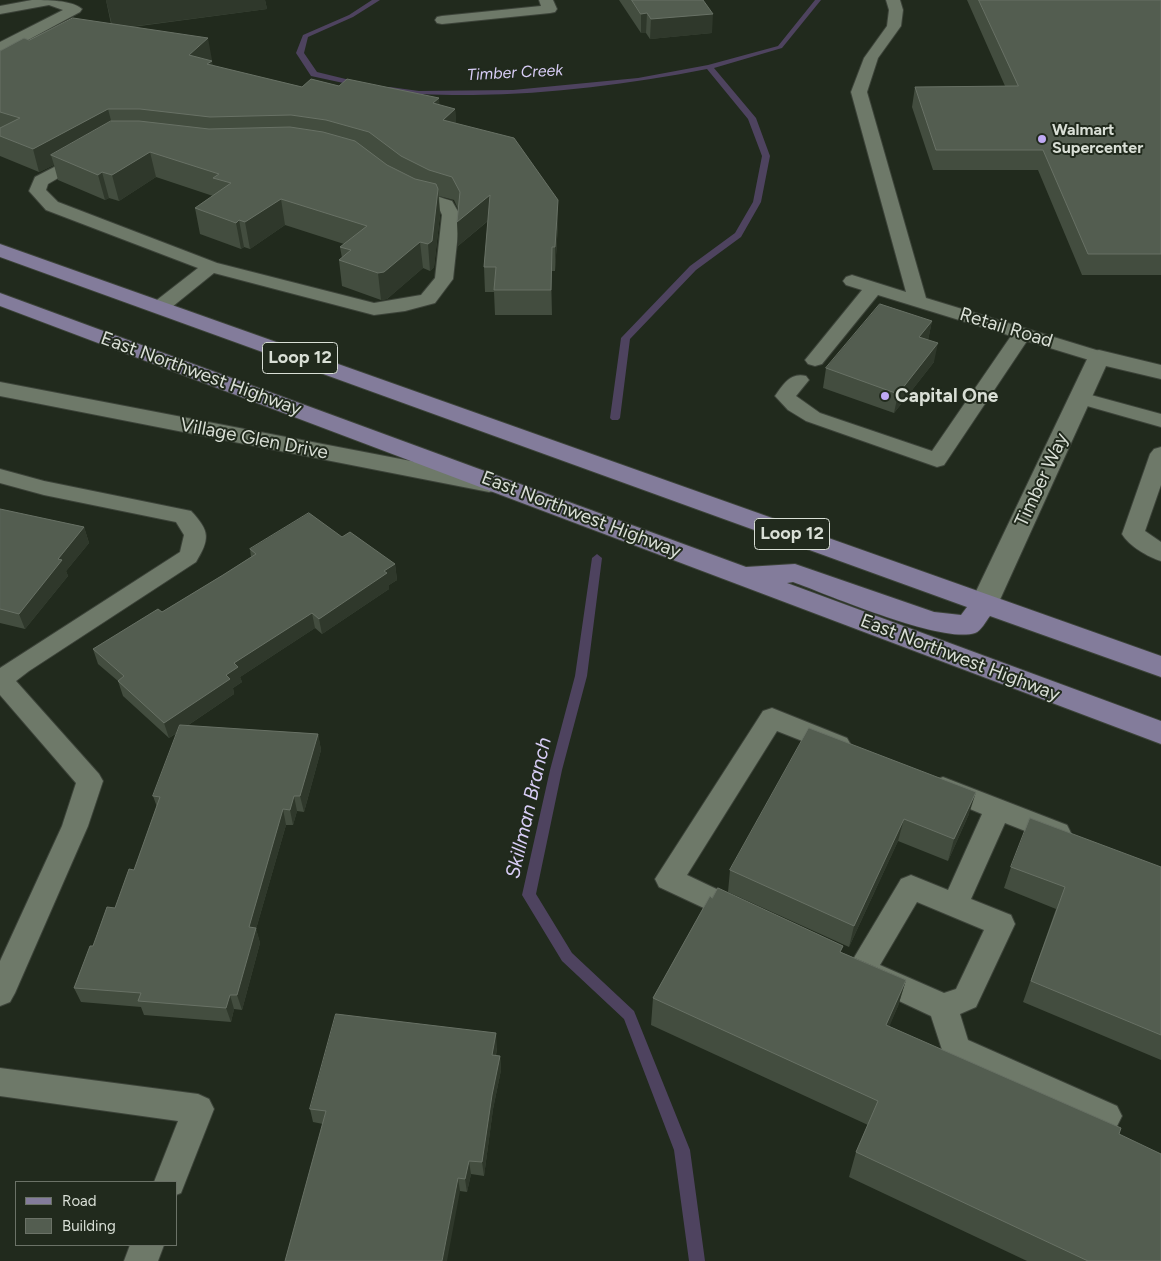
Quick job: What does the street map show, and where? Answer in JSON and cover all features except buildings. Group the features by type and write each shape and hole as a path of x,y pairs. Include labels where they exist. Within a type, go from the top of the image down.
{"main road":[{"name":"Loop 12","path":"0,250 1161,667"},
{"name":"East Northwest Highway","path":"0,299 1161,733"},
{"path":"742,576 795,573 932,622 968,625 984,604"}],"street":[{"name":"Timber Way","path":"984,604 1099,357"},
{"name":"Retail Road","path":"1099,357 1161,372"},
{"name":"Village Glen Drive","path":"0,389 508,488"}],"lane":[{"path":"442,20 550,9 546,0"},
{"path":"893,0 897,11 896,26 871,58 859,92 918,302"},
{"path":"0,10 50,1 75,9 0,47"},
{"path":"98,148 41,181 37,192 52,206 211,267 374,309 405,305 428,299 444,279 451,215 446,205 424,199 396,185"},
{"path":"160,307 211,267"},
{"name":"Retail Road","path":"852,281 1099,357"},
{"path":"815,360 874,288"},
{"path":"798,380 785,396 795,406 813,417 937,460 1023,333"},
{"path":"1080,398 1161,421"},
{"path":"1161,454 1133,534 1161,552"},
{"path":"0,476 44,488 183,516 197,535 195,546 188,557 20,665 0,680 90,781 68,842 0,993"},
{"path":"757,920 669,879 772,718 864,755"},
{"path":"919,778 1080,842"},
{"path":"955,905 998,810"},
{"path":"836,958 862,970 943,1007 966,998 1001,924 912,887 862,970"},
{"path":"943,1007 956,1049 1106,1116"},
{"path":"0,1082 198,1110 170,1181"},
{"path":"141,1261 147,1246"}],"waterway":[{"name":"Timber Creek","path":"359,85 314,74 300,53 305,36 351,16 377,0"},
{"name":"Timber Creek","path":"709,67 780,47 818,0"},
{"name":"Timber Creek","path":"390,89 419,93 513,92 638,80 709,67"},
{"name":"Skillman Branch","path":"615,418 626,338 693,268 738,235 757,202 766,156 752,118 709,67"},
{"name":"Skillman Branch","path":"597,558 581,676 556,770 529,895 567,957 629,1015 682,1150 697,1261"}],"place":[{"name":"Walmart Supercenter","path":"1042,139"},
{"name":"Capital One","path":"885,396"}]}
